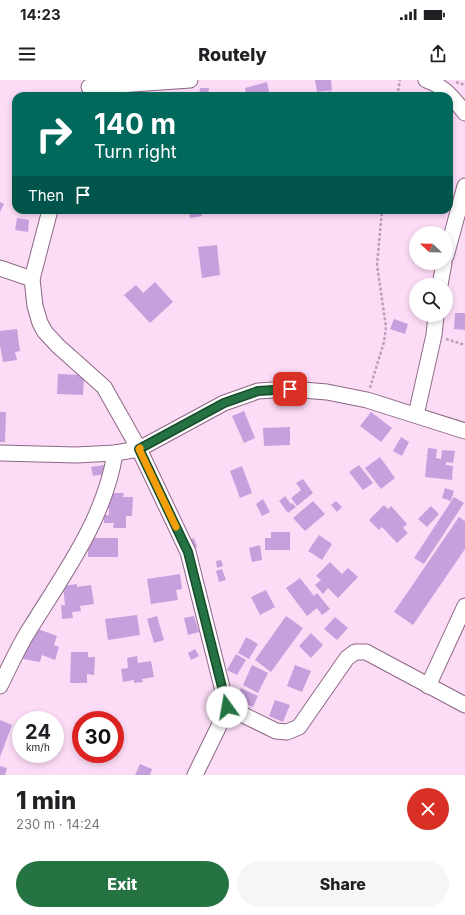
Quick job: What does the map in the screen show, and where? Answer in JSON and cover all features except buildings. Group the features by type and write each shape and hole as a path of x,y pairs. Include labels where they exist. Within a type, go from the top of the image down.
{"street":[{"path":"89,88 190,80"},
{"path":"426,80 451,86 465,113"},
{"path":"453,230 465,186"},
{"path":"49,214 32,279 35,306 45,332 104,387 139,449 188,552 227,707 195,775"},
{"path":"0,268 32,279"},
{"path":"416,415 434,335 435,322"},
{"path":"0,453 76,455 115,453 139,449 224,403 258,391 290,389 327,392 367,400 465,431"},
{"path":"0,686 30,628 61,580 95,520 111,476 115,453"},
{"path":"428,686 465,606"},
{"path":"227,707 276,731 287,732 299,727 347,658 355,652 366,652 465,705"}],"path":[{"path":"398,92 400,80"},
{"path":"367,400 384,342 386,327 377,264 382,214"},
{"path":"434,335 465,345"}],"slow traffic":[{"path":"140,448 139,449 176,527"}],"route":[{"path":"227,707 188,552 139,449 224,403 258,391 290,389"}]}
